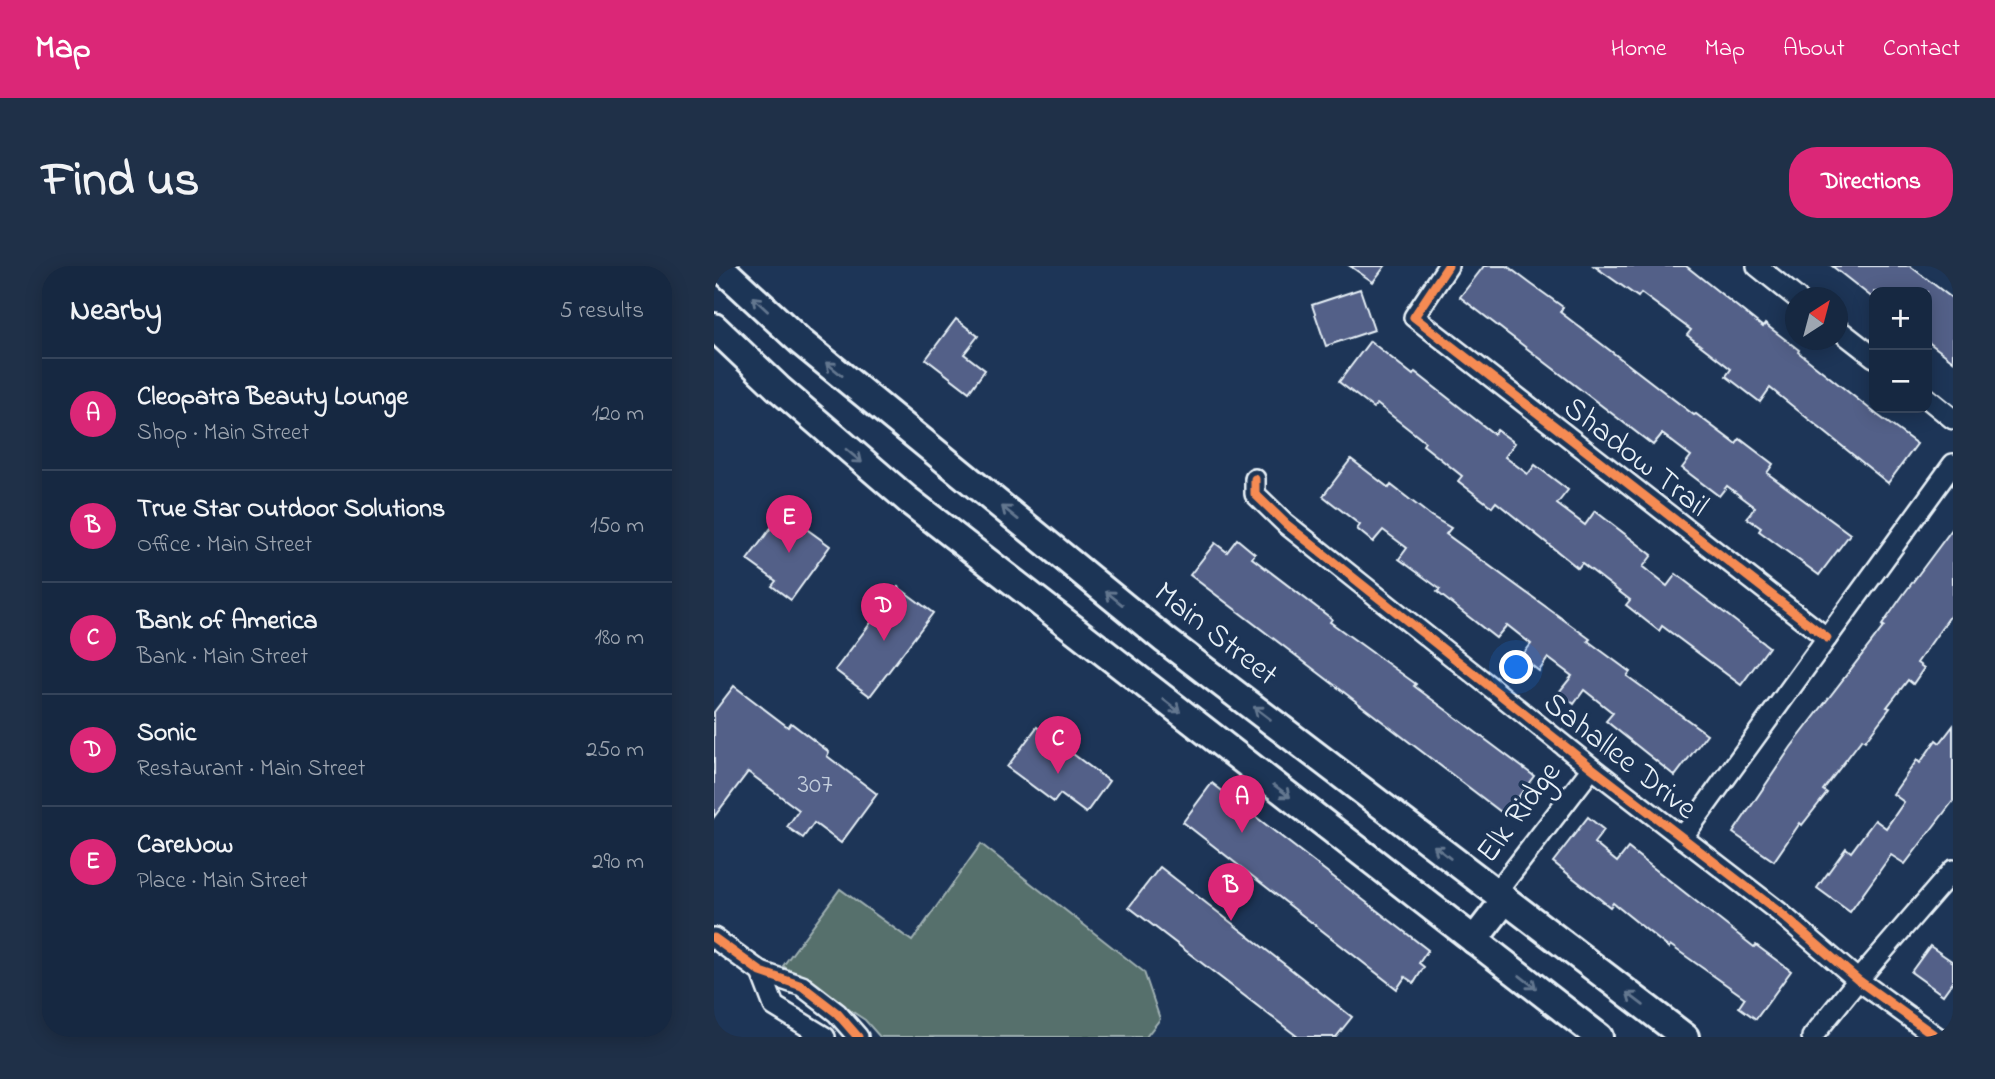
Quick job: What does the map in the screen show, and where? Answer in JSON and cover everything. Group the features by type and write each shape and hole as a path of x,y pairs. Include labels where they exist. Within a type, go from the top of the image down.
{"main road":[{"name":"Main Street","path":"719,266 801,342 1165,640 1685,1037"},
{"path":"714,327 778,388 908,500 1599,1037"},
{"path":"1474,940 1500,896"}],"street":[{"name":"Shadow Trail","path":"1448,266 1414,317 1827,638"},
{"path":"1756,266 1785,289"},
{"path":"1848,337 1869,353"},
{"path":"1932,402 1953,419"},
{"path":"1682,838 1953,464"},
{"name":"Sahallee Drive","path":"1255,479 1255,495 1286,524 1591,768 1779,912 1858,979 1937,1037"},
{"name":"Elk Ridge","path":"1500,896 1591,768"},
{"path":"1812,1037 1858,979 1953,870"},
{"path":"714,938 761,972 802,986 837,1013 858,1037"},
{"path":"761,972 774,1006 825,1037"}],"green space":[{"path":"981,844 1144,972 1160,1019 1146,1037 880,1037 865,1020 783,966 840,889 912,941"}],"building":[{"path":"1350,266 1385,266 1373,282"},
{"path":"1484,266 1507,266 1563,307 1560,312 1694,415 1736,444 1740,439 1773,464 1767,473 1850,534 1819,575 1759,531 1761,528 1747,518 1755,507 1727,486 1719,496 1682,468 1691,456 1662,434 1653,445 1460,297"},
{"path":"1594,266 1686,266 1763,327 1765,324 1785,339 1785,350 1799,350 1798,352 1869,408 1869,413 1875,413 1917,444 1888,483 1770,388 1760,402 1726,376 1731,369 1687,335 1691,330 1641,293 1638,297"},
{"path":"1832,266 1910,266 1953,299 1953,361 1932,345 1932,287 1869,287 1869,295"},
{"path":"1360,289 1374,330 1326,346 1312,305"},
{"path":"956,319 978,336 964,354 985,370 969,392 926,359"},
{"path":"1370,341 1413,375 1415,372 1494,434 1497,430 1515,443 1505,457 1528,474 1535,465 1568,490 1557,504 1585,525 1595,511 1652,555 1643,567 1667,586 1676,574 1769,647 1741,685 1662,626 1659,631 1626,605 1630,600 1582,563 1578,568 1496,502 1492,507 1458,481 1462,476 1423,445 1425,442 1377,404 1373,408 1339,382"},
{"path":"1351,459 1389,488 1391,485 1451,528 1446,534 1590,639 1588,641 1630,672 1627,676 1707,734 1675,776 1606,721 1613,713 1584,690 1574,704 1559,692 1572,676 1548,658 1539,671 1521,657 1531,644 1507,625 1496,638 1437,592 1440,589 1399,559 1407,548 1383,530 1373,542 1357,529 1360,525 1323,496"},
{"path":"783,512 830,546 791,600 772,586 776,581 747,560"},
{"path":"1953,528 1953,612 1917,663 1924,668 1913,684 1908,680 1865,741 1862,739 1823,790 1827,793 1802,825 1800,823 1774,861 1733,833 1791,747 1884,626 1882,625 1903,595"},
{"path":"1237,539 1255,554 1252,558 1332,619 1330,622 1416,684 1414,686 1534,776 1505,815 1190,575 1215,543 1227,552"},
{"path":"898,587 933,613 870,696 835,670"},
{"path":"734,686 788,727 791,723 829,752 827,756 877,794 841,843 814,823 803,838 787,827 799,810 748,772 714,817 714,712"},
{"path":"1953,726 1953,801 1905,864 1891,855 1850,912 1817,888 1846,848 1851,852 1875,820 1886,828 1904,802 1893,794 1917,760 1920,763 1936,740 1940,743"},
{"path":"1037,727 1109,781 1086,813 1060,794 1054,802 1007,767"},
{"path":"1212,783 1428,950 1419,963 1424,967 1414,983 1405,977 1397,989 1183,822"},
{"path":"1588,817 1604,830 1594,843 1617,862 1628,848 1754,947 1756,945 1791,971 1756,1019 1739,1007 1745,998 1670,945 1669,948 1613,903 1610,907 1553,862"},
{"path":"1160,867 1352,1017 1336,1037 1298,1037 1129,907"},
{"path":"1930,946 1953,962 1953,981 1943,995 1911,972"}],"cycle path":[{"path":"1448,266 1414,317 1827,638"},
{"path":"1255,479 1255,494 1286,524 1592,768 1779,912 1858,980 1937,1037"},
{"path":"714,938 761,972 802,986 837,1013 858,1037"}],"place":[{"name":"CareNow","path":"789,553"},
{"name":"Sonic","path":"884,641"},
{"name":"Bank of America","path":"1058,774"},
{"name":"Cleopatra Beauty Lounge","path":"1242,833"},
{"name":"True Star Outdoor Solutions","path":"1231,921"}]}
